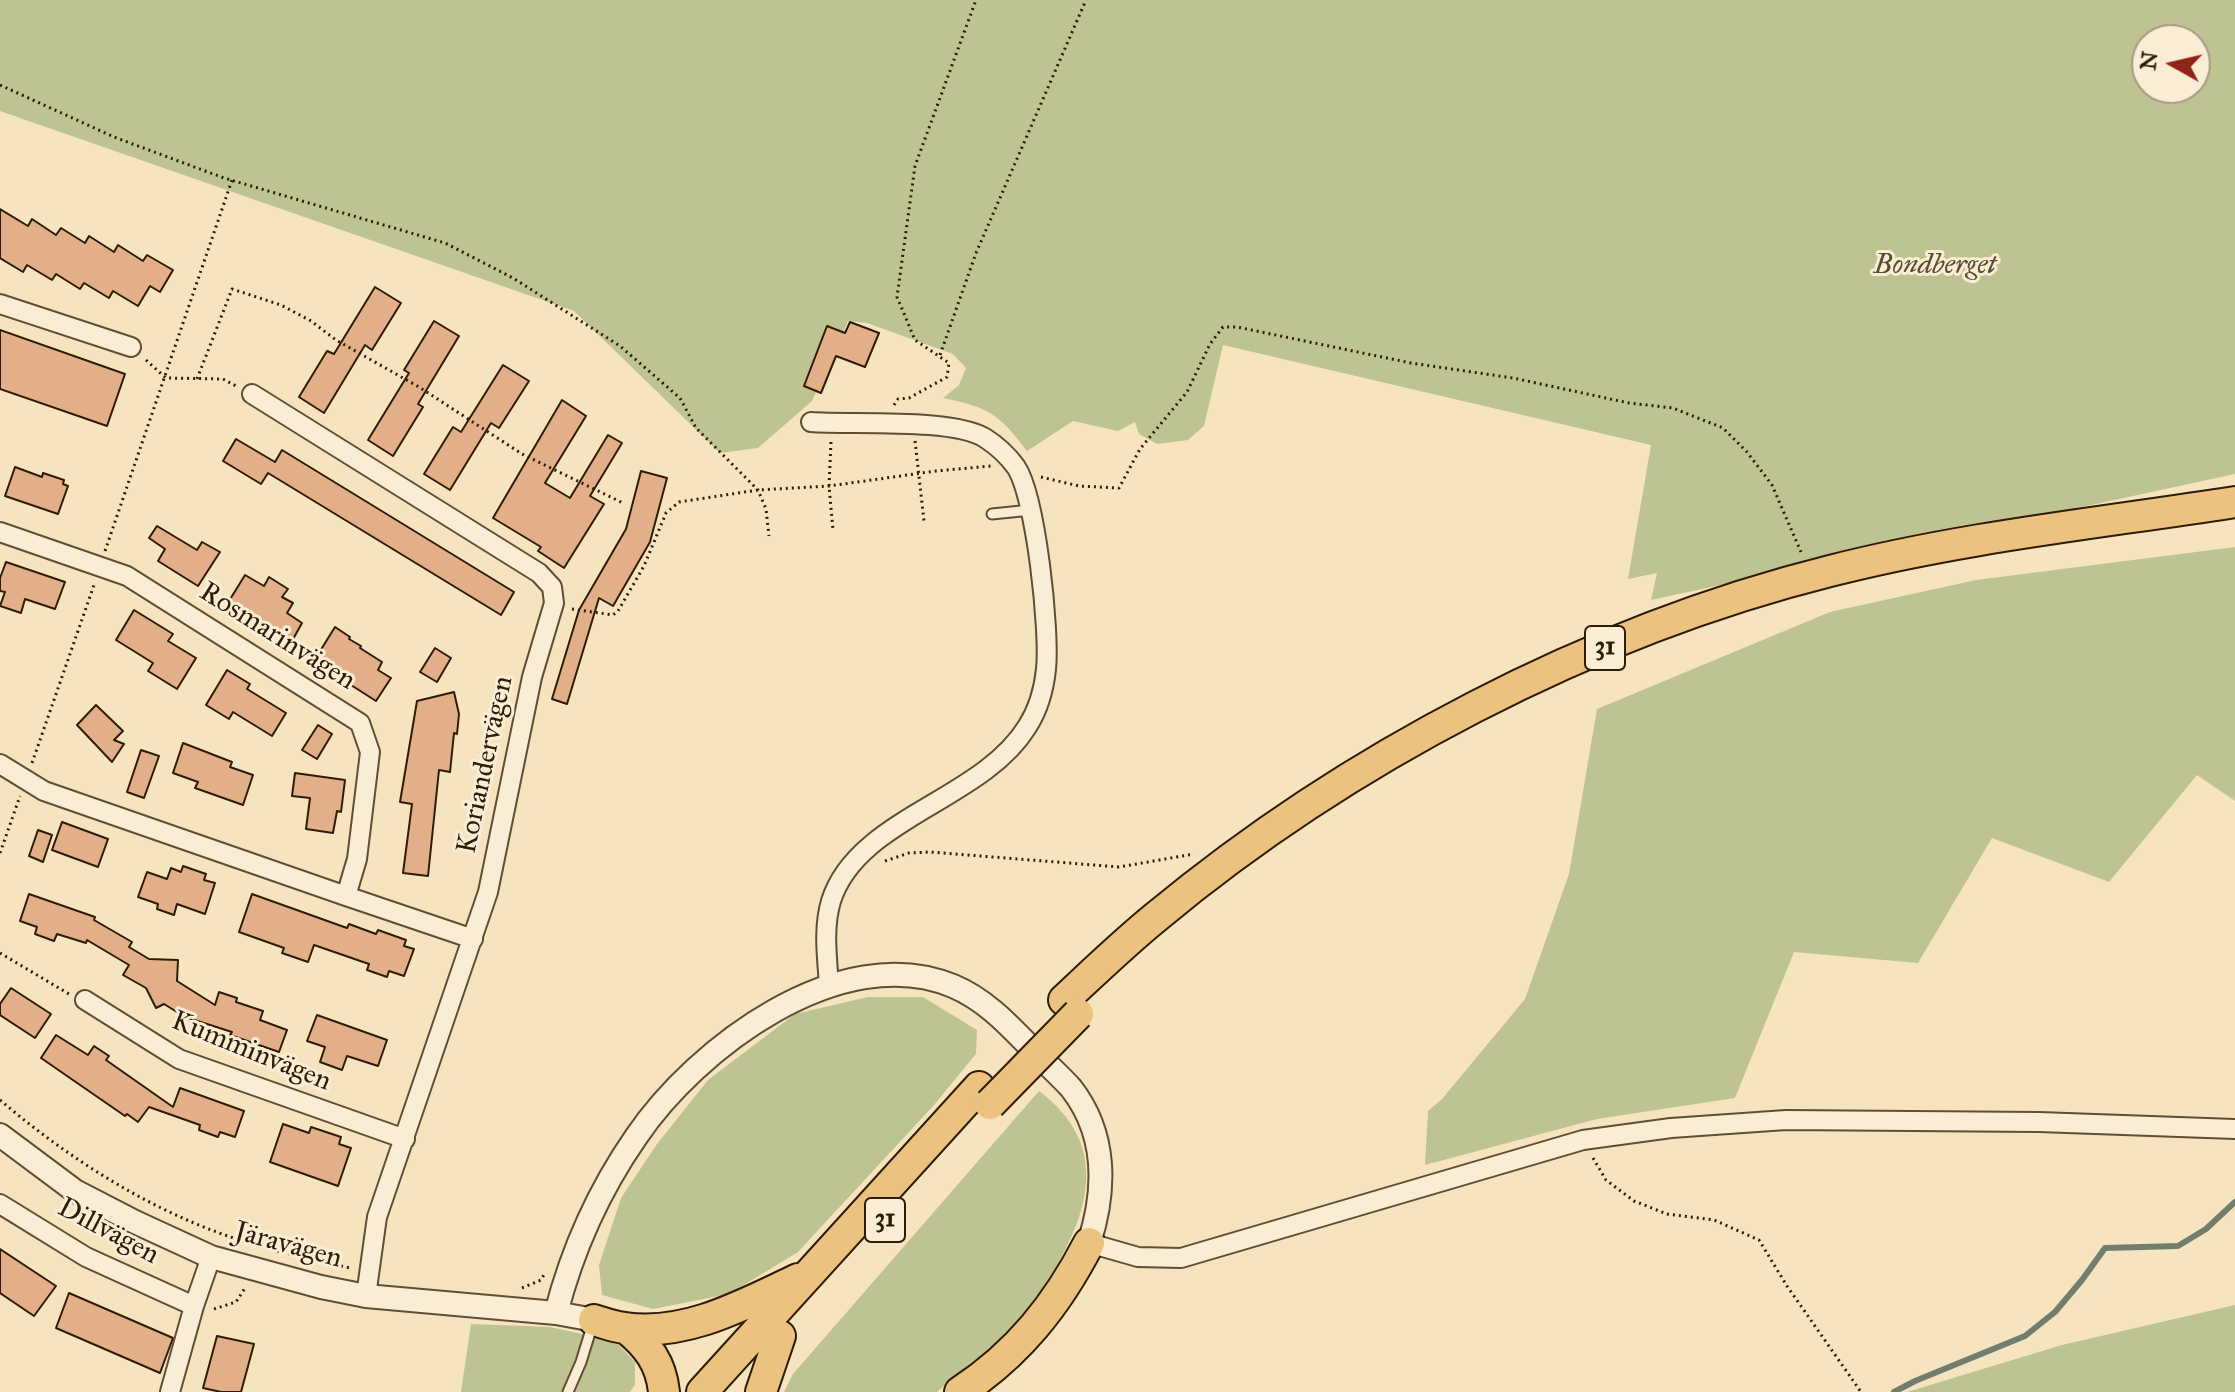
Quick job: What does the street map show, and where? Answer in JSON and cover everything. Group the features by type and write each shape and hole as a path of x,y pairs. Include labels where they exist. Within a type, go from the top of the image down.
{"highway":[{"name":"31","path":"702,1392 809,1274 1155,917 1250,845 1368,767 1466,712 1614,644 1710,607 1867,562 1950,545 2235,502"},
{"name":"31","path":"1071,1007 1222,889 1395,773 1479,726 1608,667 1725,622 1820,593 1954,564 2235,522"},
{"name":"31","path":"729,1392 984,1096"},
{"path":"960,1392 987,1374 1033,1331 1053,1306 1089,1243"},
{"path":"594,1320 626,1328 682,1325 704,1319 809,1274"},
{"path":"626,1328 650,1351 658,1365 664,1392"},
{"path":"761,1392 780,1336"}],"street":[{"path":"0,304 131,347"},
{"name":"Koriandervägen","path":"252,394 539,573 552,587 554,603 532,677 488,892 377,1217 366,1296"},
{"path":"811,422 948,426 970,431 993,444 1016,468 1031,510 1048,636 1046,673 1039,701 1028,726 1011,748 988,770 882,837 858,857 842,879 832,899 827,920 829,985"},
{"name":"Rosmarinvägen","path":"0,532 127,576 360,723 370,752 357,859 346,896"},
{"path":"0,764 44,791 473,939"},
{"path":"556,1313 566,1277 595,1210 637,1135 670,1095 705,1061 783,1006 829,985 884,975 932,979 974,997 1000,1018 1070,1088 1086,1111 1100,1153 1102,1178 1089,1243 1138,1257 1181,1258 1583,1140 1671,1128 1786,1120 2039,1122 2235,1129"},
{"name":"Kumminvägen","path":"85,1000 179,1059 405,1139"},
{"name":"Järavägen","path":"0,1135 75,1191 211,1257 366,1296 556,1313 594,1320"},
{"name":"Dillvägen","path":"0,1204 86,1257 194,1306"},
{"path":"170,1392 211,1257"}],"lane":[{"path":"992,514 1031,510"},
{"path":"568,1392 594,1320"}],"path":[{"path":"894,405 898,399 909,398 947,377 949,363 915,340 897,297 915,166 976,0"},
{"path":"939,357 976,253 1086,0"},
{"path":"0,85 114,137 232,180 445,243 513,278 620,346 680,398 696,428 758,490 766,509 769,536"},
{"path":"0,853 232,180"},
{"path":"197,379 232,289 281,305 311,321 336,340 419,387 546,468 574,478 623,503"},
{"path":"564,608 613,615 618,611 644,566 666,513 679,502 758,490 829,486 981,466 1016,468 1079,486 1119,488 1140,449 1187,392 1210,344 1223,327 1237,327 1411,363 1513,378 1629,403 1673,408 1723,428 1747,452 1772,485 1802,555"},
{"path":"131,347 166,378 223,379 252,394"},
{"path":"913,425 924,521"},
{"path":"831,457 829,486 833,530"},
{"path":"0,953 85,1000"},
{"path":"0,1100 106,1179 145,1200 258,1246 369,1272"},
{"path":"1583,1140 1606,1180 1634,1201 1667,1214 1714,1220 1759,1240 1861,1392"},
{"path":"519,1289 541,1280 551,1264"},
{"path":"194,1306 214,1309 236,1302 245,1290 251,1269"}],"green space":[{"name":"Bondberget","path":"0,0 2235,0 2235,474 1651,600 1657,573 1628,579 1651,445 1223,345 1204,426 1188,440 1157,444 1139,434 1135,422 1118,431 1073,421 1027,451 992,414 943,398 959,385 966,368 953,354 867,323 848,321 812,401 758,448 720,453 574,311 0,111"},
{"path":"2235,547 2235,801 2197,775 2109,882 1992,838 1918,963 1794,952 1735,1098 1597,1119 1425,1165 1428,1111 1442,1099 1525,999 1569,874 1597,709 1830,612 1976,580"},
{"path":"868,997 923,997 977,1030 976,1054 934,1105 798,1252 729,1294 653,1309 602,1295 599,1265 621,1198 657,1144 708,1080 795,1014"},
{"path":"1039,1091 1062,1112 1077,1134 1085,1157 1086,1181 1083,1205 1063,1255 1025,1316 937,1392 784,1392 793,1374"},
{"path":"2235,1305 2235,1392 1907,1392 2062,1345"},
{"path":"471,1324 550,1327 615,1341 635,1362 635,1385 630,1392 461,1392"}],"building":[{"path":"0,209 28,226 32,219 56,235 61,228 85,243 89,236 114,252 118,245 143,261 147,255 173,270 160,292 150,286 138,306 113,291 109,298 84,283 80,289 56,274 52,280 27,265 23,272 0,258"},
{"path":"375,287 401,303 372,350 365,345 324,413 299,397 327,351 334,354"},
{"path":"434,321 459,336 418,404 423,407 393,456 368,440 409,373 404,370"},
{"path":"850,322 879,333 865,367 836,356 821,393 804,386 827,326 845,333"},
{"path":"0,330 125,374 107,426 0,389"},
{"path":"503,365 529,381 499,428 491,423 450,490 424,474 453,427 461,432"},
{"path":"562,400 586,416 545,483 570,498 608,435 622,443 590,496 604,504 564,568 538,551 541,547 493,518"},
{"path":"236,439 275,462 282,450 514,592 501,615 268,473 261,484 223,461"},
{"path":"15,467 42,477 43,473 64,480 63,484 68,486 58,514 5,496"},
{"path":"641,471 667,478 650,542 613,606 599,598 567,704 552,699 579,610 626,529"},
{"path":"157,526 197,550 202,542 220,552 198,586 158,561 165,549 149,538"},
{"path":"6,562 65,582 55,609 25,599 21,613 0,606 5,592 0,591 0,578"},
{"path":"245,575 264,586 269,577 288,589 282,597 293,603 287,613 302,623 292,641 266,625 263,629 245,617 248,613 229,601"},
{"path":"134,610 173,634 168,641 196,658 177,689 148,671 153,663 116,640"},
{"path":"335,627 382,662 378,670 391,678 376,701 329,671 333,666 317,656"},
{"path":"435,648 451,658 437,682 420,672"},
{"path":"227,670 250,684 247,689 286,713 272,736 233,712 229,719 206,705"},
{"path":"454,692 459,714 457,734 454,733 450,772 439,770 428,876 403,873 412,804 400,802 417,701"},
{"path":"96,705 123,731 114,740 124,744 112,762 77,725"},
{"path":"318,725 332,734 317,759 302,750"},
{"path":"183,743 232,762 230,767 253,775 243,805 195,788 198,782 173,773"},
{"path":"141,750 159,756 144,798 127,792"},
{"path":"295,773 345,780 341,812 337,811 333,833 306,829 310,798 292,796"},
{"path":"62,822 108,839 98,867 52,850"},
{"path":"38,830 52,835 43,862 29,856"},
{"path":"183,866 206,874 204,880 215,883 205,914 177,904 174,915 157,909 158,904 138,897 147,872 167,879 171,868 181,872"},
{"path":"29,894 95,917 94,920 132,942 129,947 149,959 178,960 177,981 215,1005 219,992 237,998 236,1002 263,1011 260,1020 287,1030 279,1052 185,1017 164,1004 156,1008 146,988 123,975 129,965 87,940 86,943 57,934 54,941 35,934 37,927 20,921"},
{"path":"252,894 347,928 349,924 406,940 404,946 414,949 404,976 389,971 387,977 367,970 369,964 314,945 308,962 282,953 284,948 239,932"},
{"path":"11,988 51,1014 35,1038 0,1015 0,1004"},
{"path":"317,1015 387,1040 378,1066 347,1056 342,1070 320,1062 325,1047 307,1041"},
{"path":"56,1035 88,1055 94,1046 109,1056 106,1060 173,1107 180,1088 244,1111 235,1137 220,1132 218,1137 199,1130 200,1125 149,1107 138,1122 127,1114 125,1116 41,1058"},
{"path":"283,1124 309,1133 311,1127 341,1137 339,1144 351,1148 338,1186 270,1162"},
{"path":"0,1249 56,1286 34,1316 0,1293"},
{"path":"69,1293 173,1338 160,1373 56,1328"},
{"path":"217,1336 254,1344 241,1392 203,1388"}],"waterway":[{"path":"1894,1392 2025,1336 2055,1312 2105,1248 2178,1246 2206,1229 2235,1202"}]}
